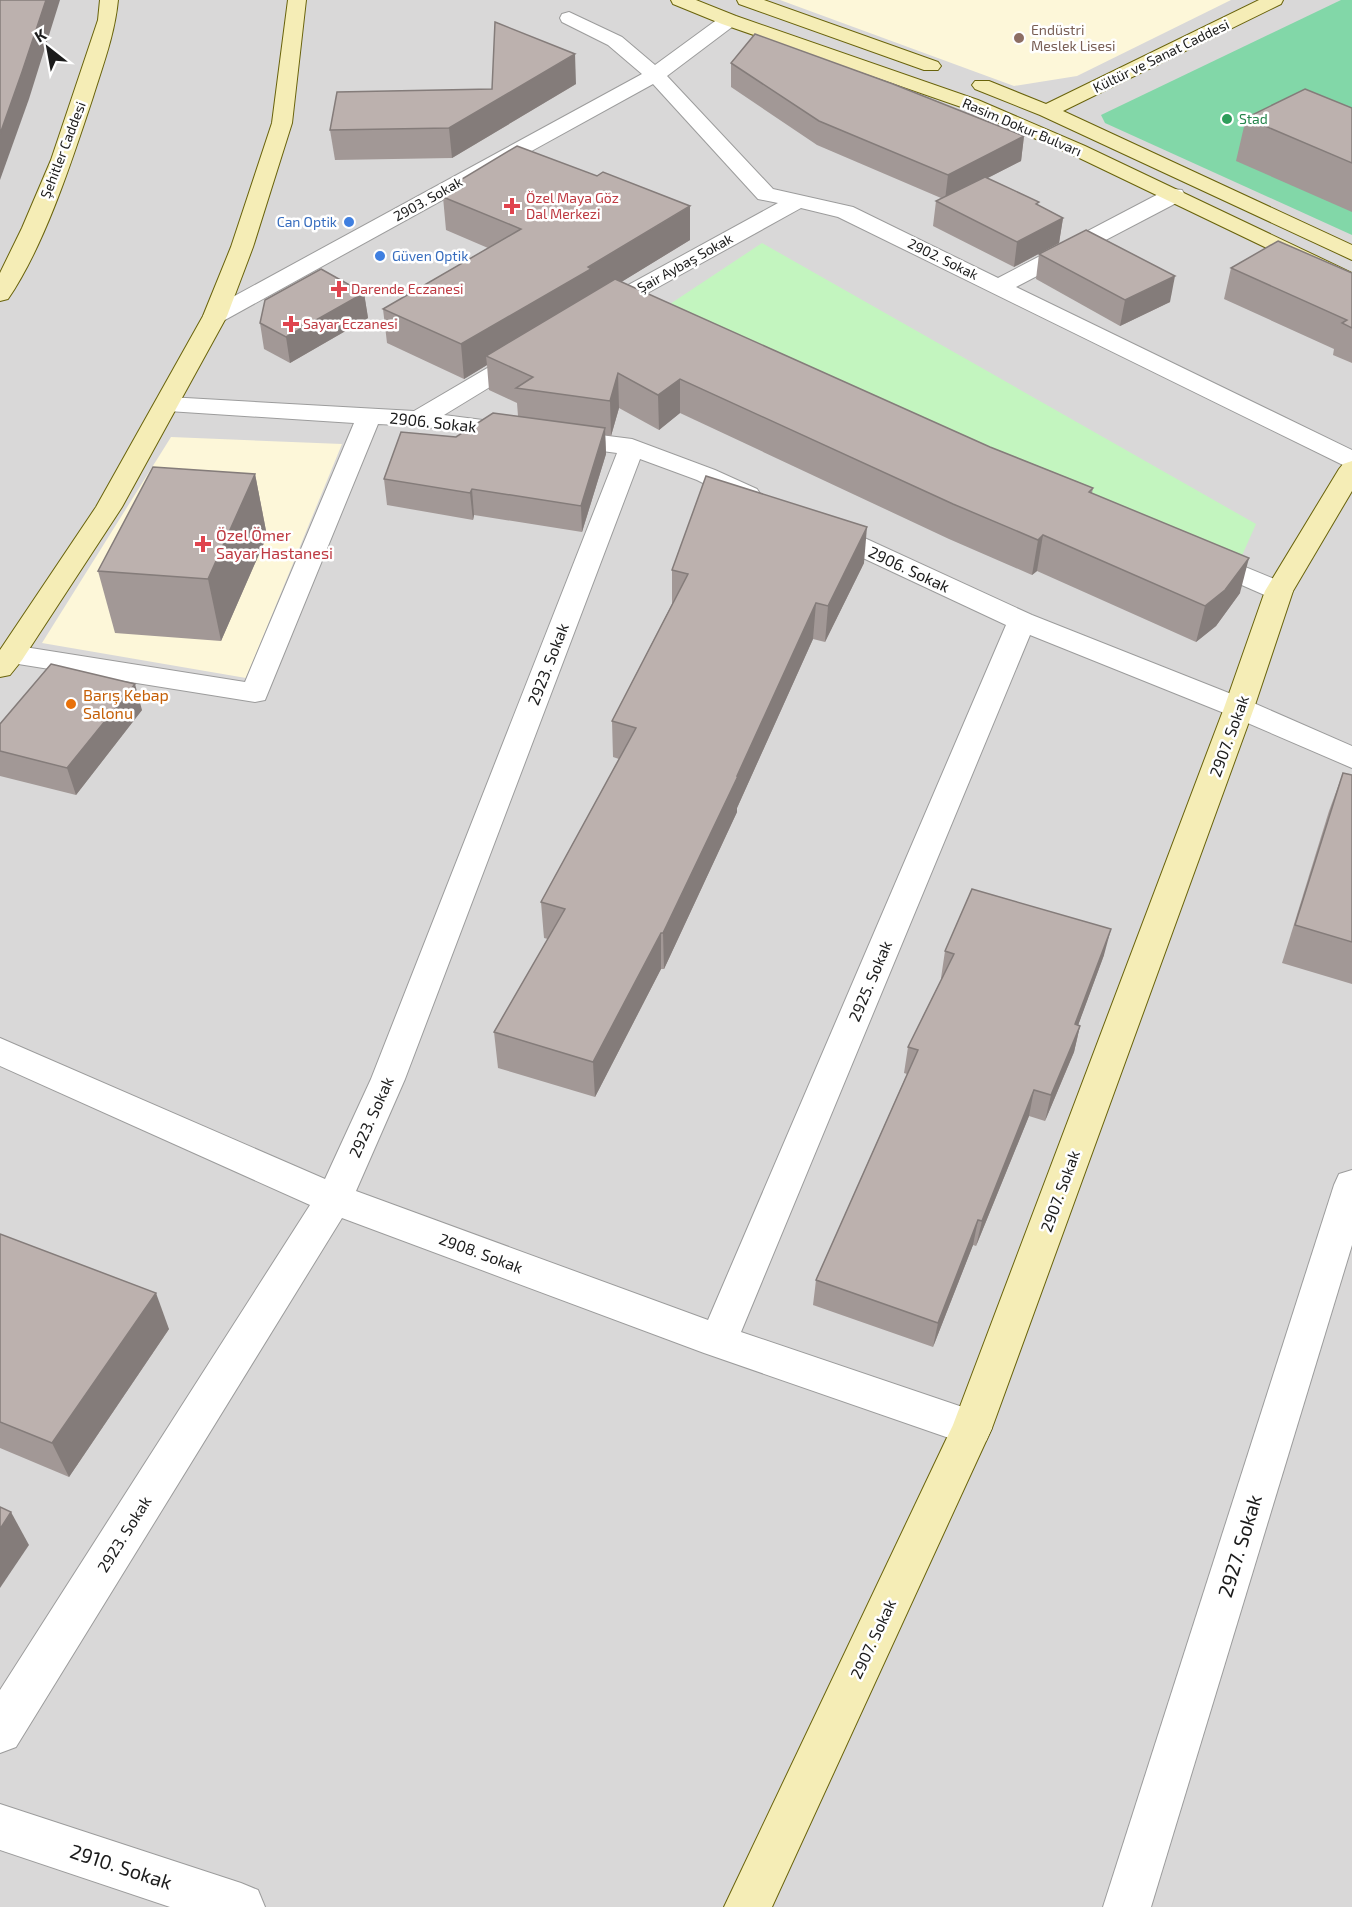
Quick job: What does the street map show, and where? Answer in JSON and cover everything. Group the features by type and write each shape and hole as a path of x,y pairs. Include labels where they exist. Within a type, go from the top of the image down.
{"street":[{"name":"Şehitler Caddesi","path":"3,284 17,265 68,144 107,20 110,0"},
{"path":"297,0 282,123 242,247 215,316 109,507 6,661 255,693 369,416"},
{"name":"Rasim Dokur Bulvarı","path":"680,0 729,20 971,104 1174,195 1352,282"},
{"path":"746,0 946,71"},
{"name":"Kültür ve Sanat Caddesi","path":"1047,111 1274,0"},
{"name":"2902. Sokak","path":"569,18 615,41 655,75 766,194 845,212 1352,460"},
{"name":"2903. Sokak","path":"215,316 655,75 729,20"},
{"path":"967,79 1047,111 1352,253"},
{"path":"999,286 1174,195"},
{"name":"Şair Aybaş Sokak","path":"578,323 798,201"},
{"path":"618,300 650,314"},
{"path":"419,419 548,341"},
{"name":"2906. Sokak","path":"168,404 419,419 632,447 706,475 772,505"},
{"name":"2923. Sokak","path":"0,1731 334,1199 388,1079 632,447"},
{"name":"2907. Sokak","path":"748,1907 972,1428 1239,708 1279,591 1352,469"},
{"name":"2906. Sokak","path":"804,520 1022,621 1239,708 1352,758"},
{"path":"1182,548 1279,591"},
{"name":"2925. Sokak","path":"718,1341 1022,621"},
{"name":"2908. Sokak","path":"0,1051 334,1199 718,1341 972,1428"},
{"name":"2927. Sokak","path":"1127,1907 1352,1185"},
{"name":"2910. Sokak","path":"0,1827 241,1907"}],"shaded area":[{"path":"0,0 1352,0 1352,1907 0,1907"},
{"name":"Endüstri Meslek Lisesi","path":"780,0 1231,0 1077,76 1014,86"},
{"name":"Özel Ömer Sayar Hastanesi","path":"171,437 342,444 246,678 42,643"}],"green space":[{"name":"Stad","path":"1341,0 1352,0 1352,235 1105,123 1101,115"},
{"path":"762,243 1256,524 1240,560 670,304"}],"building":[{"path":"0,0 46,0 0,134"},
{"path":"495,22 575,54 449,128 330,130 337,92 492,89"},
{"path":"755,34 893,84 1024,136 948,175 819,121 731,63"},
{"path":"1305,89 1352,108 1352,163 1246,118"},
{"path":"517,146 597,176 603,172 690,206 588,267 591,269 461,344 383,309 521,229 443,197 459,186 457,182"},
{"path":"985,177 1039,202 1036,204 1063,218 1017,242 936,201"},
{"path":"1086,230 1175,276 1125,300 1039,254"},
{"path":"1278,241 1352,273 1352,328 1342,323 1347,320 1231,268"},
{"path":"321,269 364,293 286,337 260,323 265,300"},
{"path":"615,279 990,447 1093,488 1089,492 1249,558 1225,590 1205,606 1043,535 1038,540 953,504 680,379 658,395 618,373 610,401 516,388 533,377 486,356"},
{"path":"493,413 605,428 581,506 472,489 470,493 384,479 401,432 456,437"},
{"path":"153,467 255,474 208,579 98,571"},
{"path":"706,476 867,527 828,606 816,603 738,776 663,933 593,1062 494,1032 565,909 541,902 636,728 612,721 688,574 672,570"},
{"path":"51,664 135,684 67,768 0,751 0,724"},
{"path":"1343,773 1352,775 1352,942 1295,925"},
{"path":"972,889 1111,929 1075,1024 1080,1026 1051,1095 1034,1090 982,1221 978,1220 938,1323 816,1280 918,1050 908,1047 954,954 945,951"},
{"path":"0,1234 156,1293 52,1443 0,1422"},
{"path":"0,1507 11,1512 0,1529"}],"place":[{"name":"Endüstri Meslek Lisesi","path":"1019,38"},
{"name":"Stad","path":"1227,119"},
{"name":"Özel Maya Göz Dal Merkezi","path":"512,206"},
{"name":"Can Optik","path":"349,222"},
{"name":"Güven Optik","path":"380,256"},
{"name":"Darende Eczanesi","path":"339,289"},
{"name":"Sayar Eczanesi","path":"291,324"},
{"name":"Özel Ömer Sayar Hastanesi","path":"203,544"},
{"name":"Barış Kebap Salonu","path":"71,704"}]}
